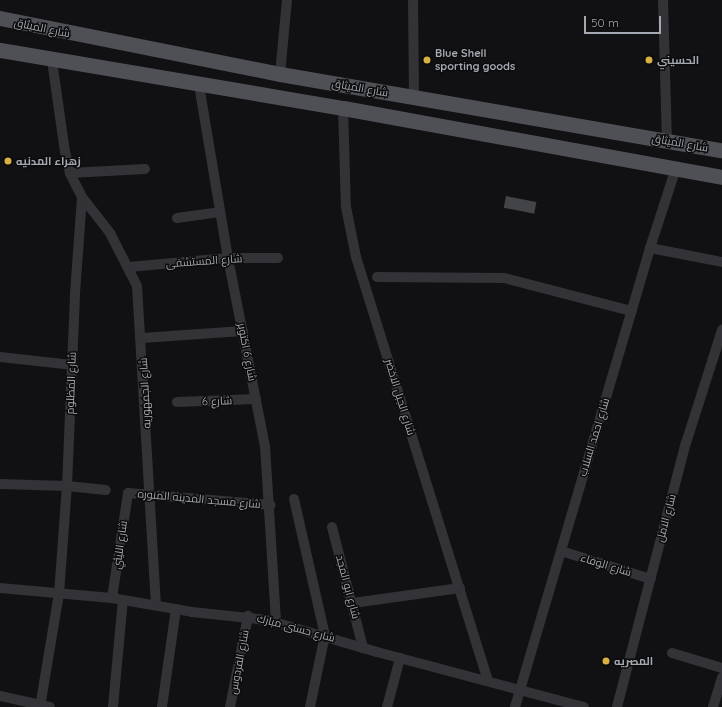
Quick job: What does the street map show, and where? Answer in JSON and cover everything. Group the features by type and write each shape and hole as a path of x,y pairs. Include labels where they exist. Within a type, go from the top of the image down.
{"main road":[{"name":"شارع الميثاق","path":"0,18 280,74 722,150"},
{"name":"شارع الميثاق","path":"0,50 52,61 343,108 722,177"}],"street":[{"path":"280,74 287,0"},
{"path":"413,0 414,98"},
{"path":"663,0 667,141"},
{"name":"شارع المظلوم","path":"43,706 59,594 67,486 72,365 82,197 70,172 52,61"},
{"name":"شارع 6 اكتوبر","path":"199,85 228,258 265,446 270,505 276,622"},
{"name":"شارع الجبل الاخضر","path":"343,108 348,224 488,680"},
{"name":"شارع احمد السلاب","path":"515,707 519,688 650,248 676,168"},
{"path":"70,172 145,169"},
{"name":"شارع الجمهوريه","path":"82,197 105,226 129,267 138,286 156,606"},
{"path":"177,218 220,212"},
{"path":"650,248 722,262"},
{"name":"شارع المستشفى","path":"129,267 228,258 278,258"},
{"path":"377,277 504,278 632,311"},
{"name":"شارع الامل","path":"617,707 686,443 722,330"},
{"path":"142,338 243,331"},
{"path":"0,357 72,365"},
{"name":"شارع 6","path":"177,402 256,399"},
{"path":"0,484 67,486 106,490"},
{"name":"شارع مسجد المدينه المنوره","path":"128,493 270,505"},
{"name":"شارع الليثي","path":"112,598 128,493"},
{"path":"294,498 325,635 310,707"},
{"name":"شارع ابو المجد","path":"332,527 363,648"},
{"name":"شارع الوفاء","path":"561,551 651,579"},
{"name":"شارع حسنى مبارك","path":"0,588 112,598 176,609 248,616 325,635 363,648 519,688 584,707"},
{"path":"352,603 460,588"},
{"path":"113,707 123,600"},
{"path":"162,707 176,609"},
{"name":"شارع الفردوس","path":"230,707 248,616"},
{"path":"672,653 722,668"},
{"path":"387,707 400,658"},
{"path":"713,707 722,677"},
{"path":"0,696 43,706"}],"building":[{"path":"506,196 536,202 534,214 504,208"}],"place":[{"name":"Blue Shell sporting goods","path":"427,60"},
{"name":"الحسيني","path":"649,60"},
{"name":"زهراء المدنيه","path":"8,161"},
{"name":"المصريه","path":"606,661"}]}
